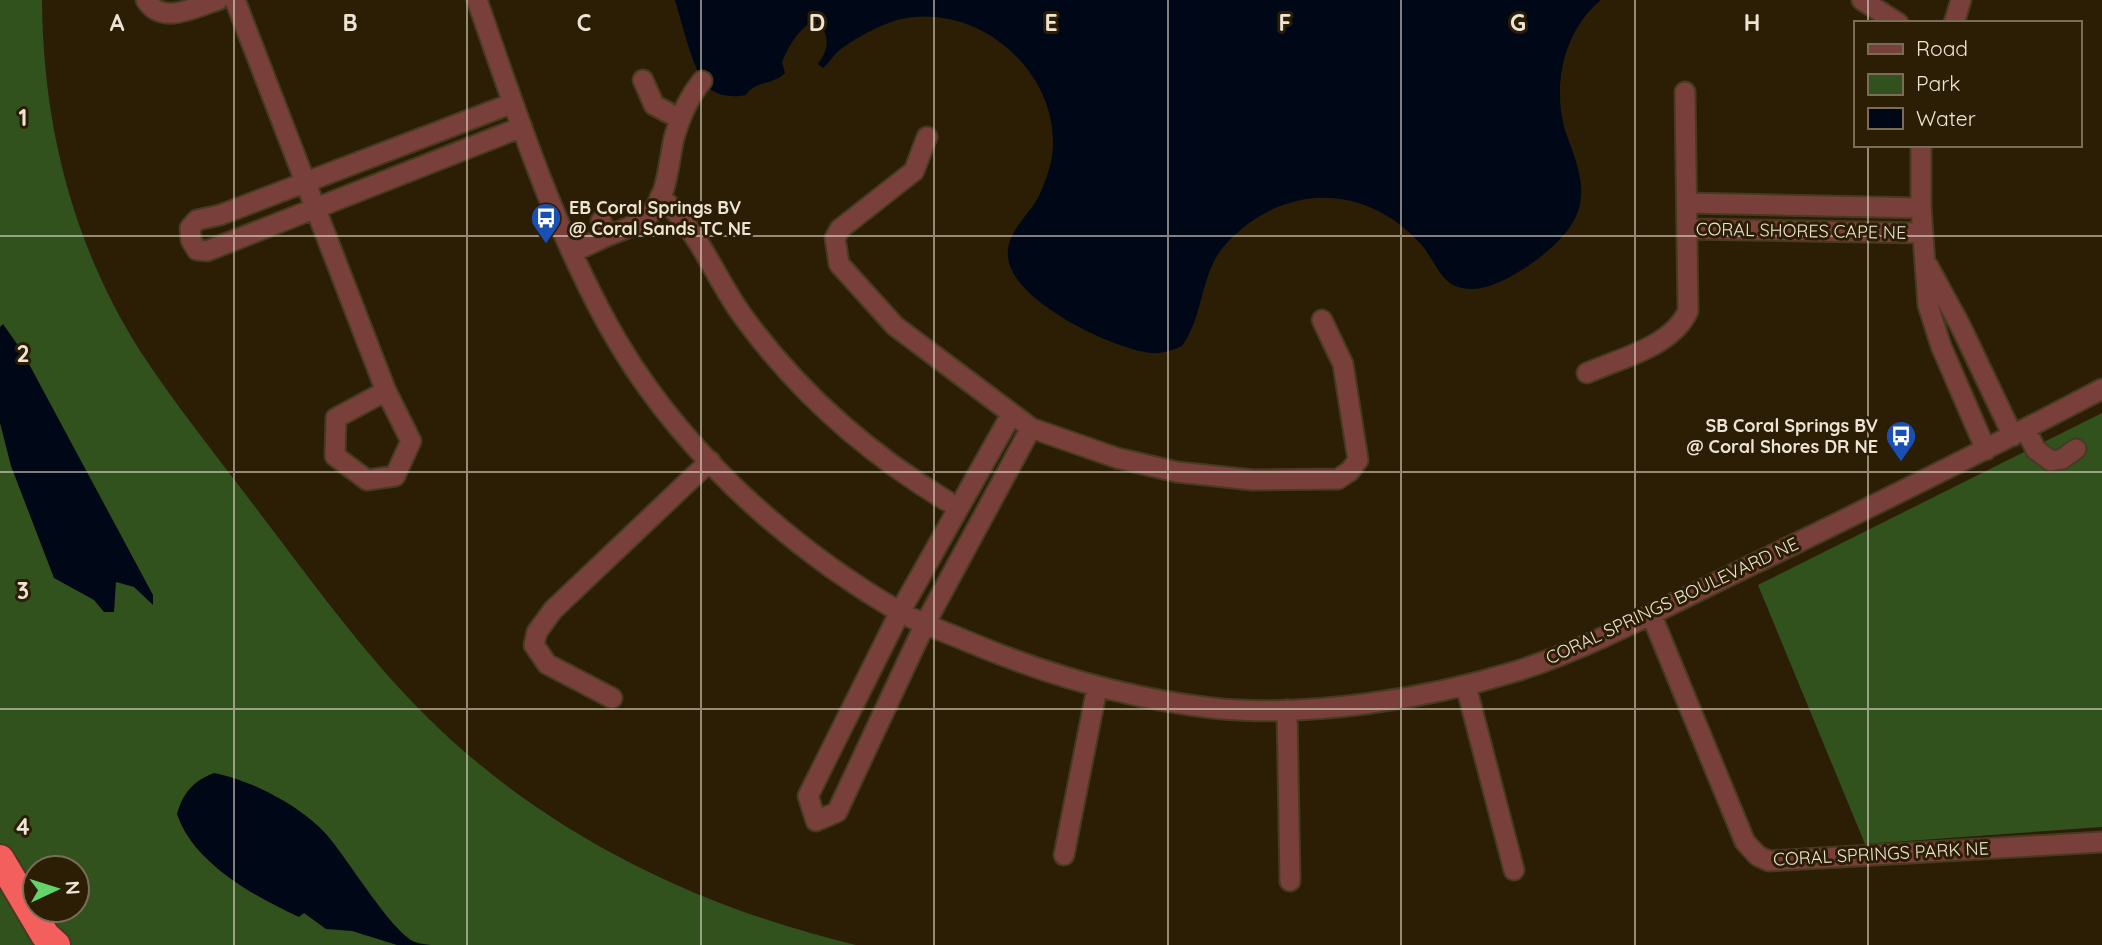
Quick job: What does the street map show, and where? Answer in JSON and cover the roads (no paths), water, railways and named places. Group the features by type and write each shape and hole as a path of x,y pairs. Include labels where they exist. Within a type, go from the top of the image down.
{"highway":[{"path":"0,859 45,935 56,945"}],"street":[{"path":"146,0 158,12 170,15 218,0"},
{"path":"235,0 386,391 411,441 395,476 367,480 335,456 336,418 386,391"},
{"name":"CORAL SPRINGS BOULEVARD NE","path":"477,0 522,127 573,252 615,337 655,397 710,461 759,511 900,612 1028,667 1097,688 1214,708 1287,710 1394,699 1466,685 1574,650 1986,450 2022,438 2102,389"},
{"path":"1863,0 1895,21"},
{"path":"1955,21 1961,0"},
{"path":"643,80 654,105 680,119"},
{"path":"573,252 604,229 645,219 660,197 680,119 691,95 702,80"},
{"path":"1685,92 1687,203"},
{"path":"513,103 220,215 197,220 190,228 191,240 197,250 206,251 522,127"},
{"path":"927,137 914,171 840,229 835,238 839,264 895,326 1031,428 1117,458 1177,472 1252,480 1338,479 1350,471 1358,460 1343,363 1322,320"},
{"path":"1920,147 1922,233 1928,305 1941,346 1986,450"},
{"path":"660,197 680,213 741,314 792,377 871,450 947,501"},
{"name":"CORAL SHORES CAPE NE","path":"1921,208 1687,203 1687,229 1922,233"},
{"path":"1587,373 1664,339 1683,321 1688,311 1687,229"},
{"path":"1925,262 2022,438 2051,461 2062,459 2076,449"},
{"path":"1011,415 900,612 808,796 816,821 836,812 925,624 1031,428"},
{"path":"612,698 547,664 534,646 537,632 553,610 710,461"},
{"name":"CORAL SPRINGS PARK NE","path":"1651,614 1745,842 1758,856 1769,861 2102,842"},
{"path":"1466,685 1514,870"},
{"path":"1064,855 1097,688"},
{"path":"1287,710 1290,881"}],"water":[{"path":"675,0 1601,0 1588,12 1570,42 1561,77 1561,113 1580,180 1579,208 1562,237 1537,260 1493,285 1464,289 1449,282 1419,242 1397,222 1372,208 1347,200 1321,198 1296,201 1270,210 1247,225 1225,245 1211,268 1194,322 1182,346 1160,353 1135,350 1090,333 1067,320 1045,306 1014,274 1008,258 1010,241 1038,198 1048,174 1053,147 1050,118 1041,91 1026,67 1005,46 981,31 955,20 926,16 897,20 868,32 836,53 823,68 818,64 826,49 826,35 821,25 810,23 787,51 782,62 785,73 775,80 754,87 746,95 730,96 718,94 705,84 696,67"},
{"path":"3,324 22,351 153,595 153,605 134,587 116,582 114,612 104,612 94,600 54,578 11,466 0,423 0,327"},
{"path":"214,773 259,788 289,804 316,824 394,924 415,942 431,945 397,945 352,931 326,929 304,913 299,917 245,889 211,863 185,832 177,814 190,789"}],"place":[{"name":"EB Coral Springs BV @ Coral Sands TC NE","path":"546,245"},
{"name":"SB Coral Springs BV @ Coral Shores DR NE","path":"1901,463"}]}
